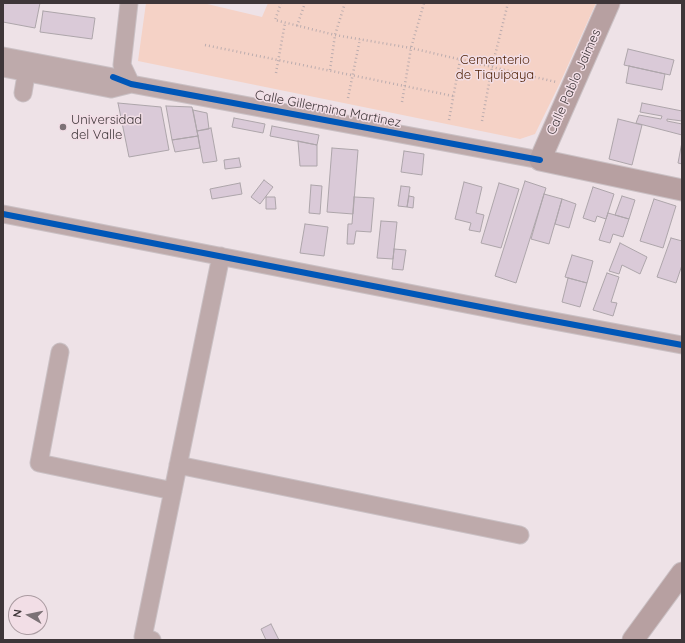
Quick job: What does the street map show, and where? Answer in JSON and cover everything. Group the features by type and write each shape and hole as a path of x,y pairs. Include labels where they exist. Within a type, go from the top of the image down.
{"main road":[{"name":"Calle Pablo Jaimes","path":"540,160 610,3"},
{"name":"Calle Gillermina Martinez","path":"540,160 682,190"},
{"path":"633,640 682,573"}],"street":[{"path":"129,3 122,65 131,84"},
{"path":"3,56 27,67"},
{"path":"3,68 27,67"},
{"path":"23,93 27,67"},
{"name":"Calle Gillermina Martinez","path":"27,67 112,83 131,84 540,160"},
{"path":"3,214 682,345"},
{"path":"152,640 143,637 221,256"},
{"path":"60,352 39,463 173,491"},
{"path":"178,465 520,535"}],"path":[{"path":"281,3 275,20 285,23 335,35 412,48 573,86"},
{"path":"297,26 305,3"},
{"path":"330,70 335,35 345,3"},
{"path":"402,102 412,48 424,3"},
{"path":"482,121 492,67 508,3"},
{"path":"276,73 285,23"},
{"path":"348,98 360,39"},
{"path":"205,45 454,96"},
{"path":"449,120 460,60"}],"green space":[{"name":"Cementerio de Tiquipaya","path":"146,3 203,3 262,17 268,3 596,3 535,134 520,139 138,61"}],"building":[{"path":"3,3 40,3 35,28 3,22"},
{"path":"43,11 95,18 92,39 40,32"},
{"path":"628,49 674,60 670,75 624,65"},
{"path":"629,66 665,74 662,90 626,83"},
{"path":"118,103 161,107 169,150 129,157"},
{"path":"642,103 682,111 682,121 667,119 667,121 682,124 682,135 636,123 639,115 661,119 662,116 640,112"},
{"path":"166,106 192,107 198,136 172,140"},
{"path":"193,110 207,113 209,129 197,131"},
{"path":"234,118 265,124 263,133 232,127"},
{"path":"618,119 642,125 632,165 609,159"},
{"path":"272,126 319,135 317,145 270,136"},
{"path":"211,128 217,161 203,163 197,131"},
{"path":"198,136 200,148 175,152 172,140"},
{"path":"298,141 317,145 317,166 300,166"},
{"path":"682,142 682,164 678,163"},
{"path":"332,148 358,150 353,214 327,212"},
{"path":"404,151 424,154 422,175 401,172"},
{"path":"239,158 241,167 225,169 224,160"},
{"path":"264,180 273,187 260,204 251,197"},
{"path":"525,181 546,188 516,283 495,276"},
{"path":"464,182 482,187 476,213 484,215 480,232 469,230 471,223 455,219"},
{"path":"240,183 242,194 212,199 210,189"},
{"path":"499,183 519,189 501,248 481,243"},
{"path":"311,185 322,186 320,214 309,213"},
{"path":"401,186 410,187 407,207 398,206"},
{"path":"593,187 614,194 606,219 597,216 595,222 583,218"},
{"path":"544,194 562,199 549,244 531,239"},
{"path":"409,196 414,197 413,208 407,207"},
{"path":"622,196 635,200 629,219 615,215"},
{"path":"266,197 275,197 276,209 266,209"},
{"path":"354,197 374,198 371,232 356,231 354,244 347,244 348,224 352,224"},
{"path":"562,199 576,204 569,228 555,224"},
{"path":"654,199 676,206 663,248 640,241"},
{"path":"608,213 629,219 623,237 613,234 610,243 599,240"},
{"path":"381,221 397,222 393,259 377,258"},
{"path":"305,224 328,227 324,256 300,253"},
{"path":"671,238 682,241 682,265 676,283 657,277"},
{"path":"620,243 647,257 640,274 622,265 619,274 609,271"},
{"path":"394,249 406,250 403,270 392,269"},
{"path":"572,255 593,261 587,283 565,277"},
{"path":"607,273 619,277 611,302 617,303 613,316 593,310"},
{"path":"568,278 587,283 580,307 562,302"},
{"path":"271,624 279,640 266,640 261,629"}],"cycle path":[{"path":"113,77 131,84 540,160"},
{"path":"3,214 682,345"}],"place":[{"name":"Universidad del Valle","path":"63,127"}]}
